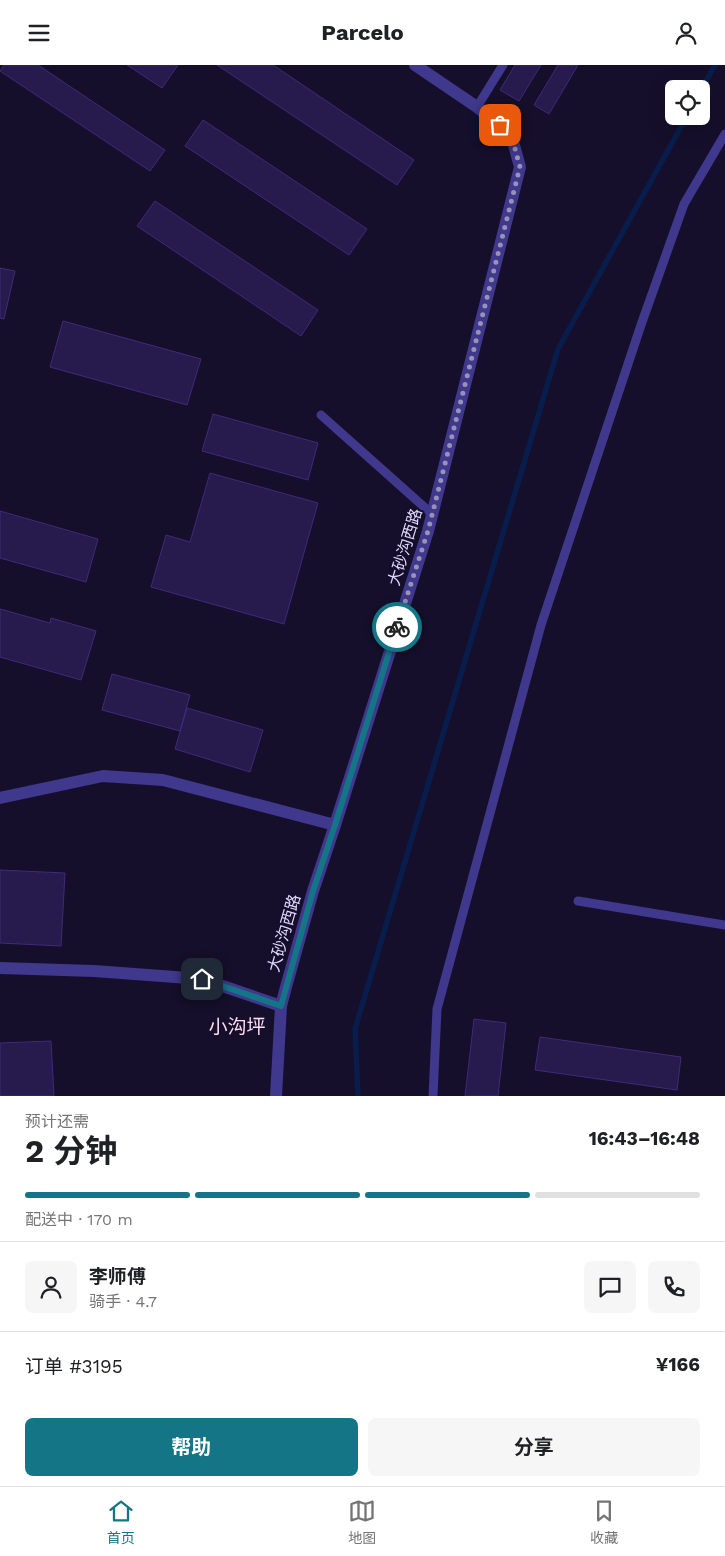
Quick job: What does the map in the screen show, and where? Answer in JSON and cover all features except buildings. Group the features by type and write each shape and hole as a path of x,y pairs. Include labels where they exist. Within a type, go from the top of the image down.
{"street":[{"name":"大砂沟西路","path":"276,1096 281,1006 313,891 432,514 520,167 511,134 477,107 415,65"},
{"path":"0,798 103,776 162,780 335,825"},
{"path":"0,968 94,971 202,979 281,1006"}],"lane":[{"path":"477,107 503,65"},
{"path":"433,1096 437,1009 541,625 641,325 684,204 725,134"},
{"path":"322,415 432,514"},
{"path":"578,901 725,925"}],"waterway":[{"path":"707,80 715,65"},
{"path":"358,1096 355,1029 558,349 682,125"}],"way so far":[{"path":"397,627 428,531 520,167 511,134 500,125"}],"district":[{"name":"小沟坪","path":"237,1026"}],"route":[{"path":"202,979 281,1006 313,891 397,627"}]}
